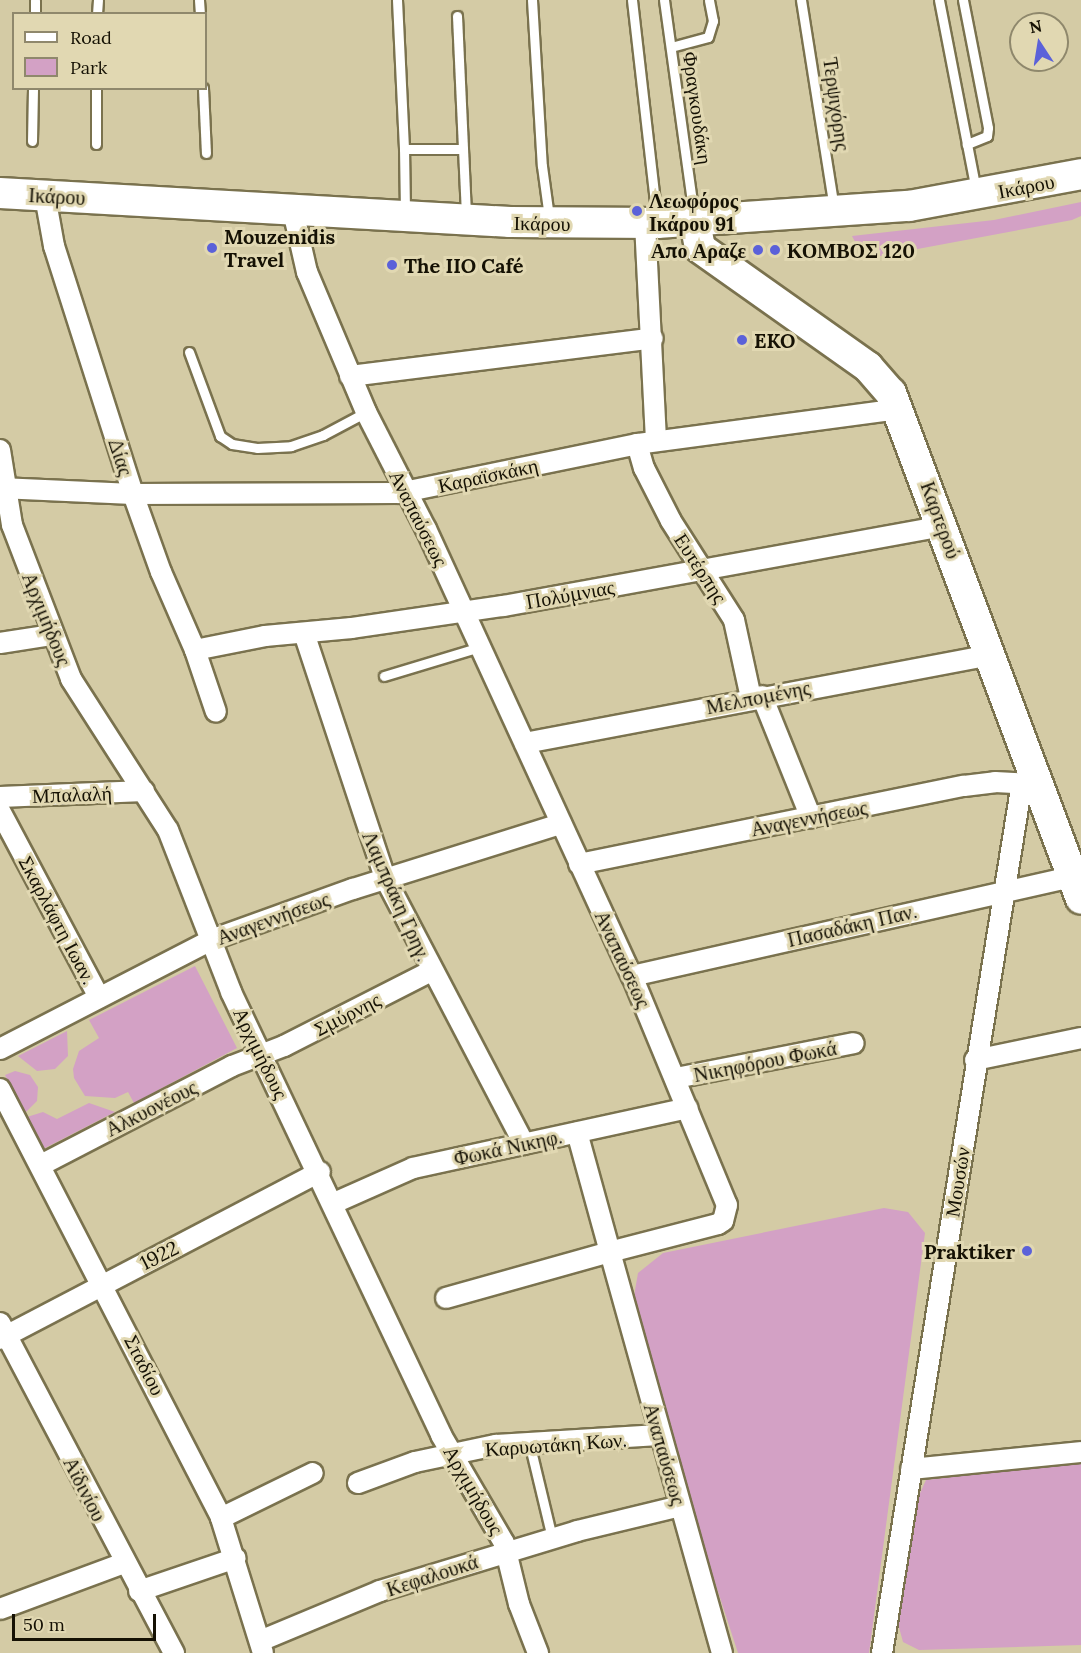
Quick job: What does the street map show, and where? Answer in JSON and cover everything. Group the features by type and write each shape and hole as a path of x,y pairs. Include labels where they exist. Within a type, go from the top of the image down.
{"main road":[{"name":"Ικάρου","path":"0,193 405,217 550,223 651,223 834,213 977,195 1081,174"},
{"name":"Καρτερού","path":"695,222 700,248 868,367 900,409 991,655 1031,784 1077,888"}],"street":[{"name":"Δίας","path":"45,196 54,246 133,494 161,572 195,650 216,712"},
{"name":"Αναπαύσεως","path":"293,211 308,272 350,376 464,612 632,976 728,1205 723,1221 610,1252 659,1435 722,1653"},
{"name":"Ευτέρπης","path":"651,223 654,338 646,442 650,480 701,570 734,620 756,697 811,818"},
{"path":"350,376 654,338"},
{"name":"Καραϊσκάκη","path":"2,488 133,494 406,491 646,442 900,409"},
{"name":"Αρχιμήδους","path":"0,450 2,488 15,534 52,635 86,706 168,830 211,940 262,1055 320,1172 452,1454 489,1513 507,1551 519,1604 538,1653"},
{"name":"Πολύμνιας","path":"195,650 464,612 942,526"},
{"name":"Λαμπράκη Γρηγ.","path":"304,633 385,878 431,971 524,1144"},
{"path":"0,643 52,635"},
{"name":"Μελπομένης","path":"525,743 756,697 991,655"},
{"name":"Αναγεννήσεως","path":"579,864 983,783 1031,784"},
{"name":"Μουσών","path":"882,1653 1003,890 1031,784"},
{"name":"Μπαλαλή","path":"0,797 144,791"},
{"name":"Σκαρλάφτη Ιωαν.","path":"0,811 99,997"},
{"name":"Αναγεννήσεως","path":"0,1049 211,940 385,878 561,824"},
{"name":"Πασαδάκη Παν.","path":"632,976 1003,890 1077,888"},
{"name":"Σμύρνης","path":"262,1055 431,971"},
{"path":"975,1060 1081,1038"},
{"name":"Νικηφόρου Φωκά","path":"676,1078 854,1043"},
{"name":"Αλκυονέους","path":"41,1165 232,1066 262,1055"},
{"name":"Σταδίου","path":"0,1089 104,1283 221,1518 236,1557 261,1647"},
{"name":"Φωκά Νικηφ.","path":"334,1203 403,1171 688,1108"},
{"path":"446,1298 610,1252 577,1132"},
{"name":"1922","path":"2,1332 104,1283 320,1172"},
{"name":"Αϊδινίου","path":"2,1332 174,1653"},
{"name":"Καρυωτάκη Κων.","path":"358,1483 415,1462 452,1454 529,1442 659,1435"},
{"path":"911,1469 1081,1452"},
{"path":"221,1518 313,1473"},
{"name":"Κεφαλουκά","path":"261,1647 380,1591 552,1538 680,1506"},
{"path":"139,1591 236,1557"},
{"path":"0,1610 124,1563"}],"lane":[{"path":"397,0 405,217"},
{"path":"532,0 542,165 550,223"},
{"path":"632,0 651,223"},
{"name":"Φραγκουδάκη","path":"664,0 695,222"},
{"path":"671,47 708,37 713,21 709,0"},
{"name":"Τερψιχόρης","path":"801,0 834,213"},
{"path":"939,0 977,195"},
{"path":"963,0 988,128 987,136 968,144"},
{"path":"457,16 466,219"},
{"path":"32,141 33,90"},
{"path":"96,90 96,144"},
{"path":"203,90 206,153"},
{"path":"404,149 462,149"},
{"path":"189,352 220,436 232,444 257,448 291,446 323,435 366,412"},
{"path":"384,676 480,647"},
{"path":"529,1442 552,1538"}],"green space":[{"path":"1081,202 1081,216 1072,220 864,259 852,236 994,220"},
{"path":"195,966 237,1048 134,1103 128,1092 115,1098 85,1096 74,1078 73,1069 79,1051 99,1038 89,1020"},
{"path":"67,1031 68,1056 55,1069 37,1071 18,1056"},
{"path":"15,1071 30,1075 38,1087 37,1101 25,1113 5,1075"},
{"path":"89,1103 115,1112 43,1149 27,1117 43,1112 57,1119"},
{"path":"884,1208 908,1212 925,1233 869,1653 738,1653 697,1527 634,1296 638,1273 663,1253"},
{"path":"1081,1462 1081,1645 919,1650 903,1642 897,1620 917,1500 926,1480"}],"place":[{"name":"Λεωφόρος Ικάρου 91","path":"637,211"},
{"name":"Mouzenidis Travel","path":"212,248"},
{"name":"Απο Αραζε","path":"758,250"},
{"name":"ΚΟΜΒΟΣ 120","path":"775,250"},
{"name":"The IIO Café","path":"392,265"},
{"name":"EKO","path":"742,340"},
{"name":"Praktiker","path":"1027,1251"}]}
